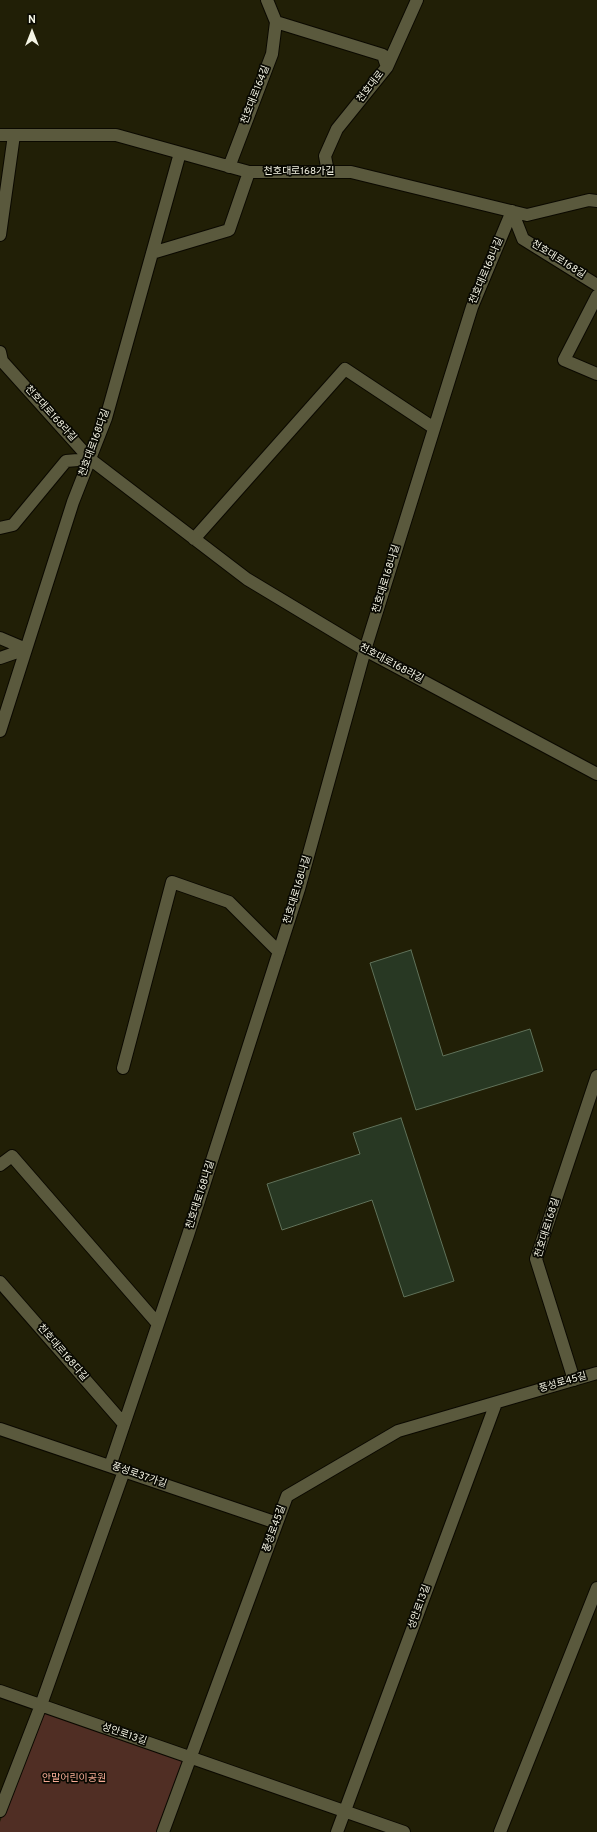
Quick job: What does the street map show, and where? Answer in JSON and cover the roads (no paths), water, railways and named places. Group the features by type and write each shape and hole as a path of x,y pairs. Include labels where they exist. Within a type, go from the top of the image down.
{"street":[{"name":"천호대로164길","path":"229,167 272,54 276,22 267,0"},
{"name":"천호대로","path":"328,172 325,156 337,129 387,67 417,0"},
{"path":"276,22 383,55 387,67"},
{"name":"천호대로168가길","path":"0,134 116,135 248,172 351,172 527,215 589,200 597,201"},
{"path":"0,235 14,135"},
{"name":"천호대로168다길","path":"0,731 73,502 106,418 180,153"},
{"path":"152,253 229,230 248,172"},
{"name":"천호대로168길","path":"512,211 523,239 597,284"},
{"name":"천호대로168나길","path":"110,1466 158,1324 299,889 365,650 472,307 512,211"},
{"path":"597,296 564,360 597,374"},
{"name":"천호대로168라길","path":"1,358 90,459 247,579 365,650 597,774"},
{"path":"194,539 344,370 434,428"},
{"path":"0,528 13,525 66,461 90,459"},
{"path":"0,638 26,649"},
{"path":"0,658 26,649"},
{"path":"123,1068 172,882 229,902 279,952"},
{"name":"천호대로168길","path":"574,1380 536,1258 597,1076"},
{"path":"0,1165 12,1156 158,1324"},
{"name":"천호대로168다길","path":"0,1282 124,1424"},
{"name":"풍성로45길","path":"163,1832 288,1496 398,1431 597,1374"},
{"name":"성안로13길","path":"337,1832 496,1403"},
{"name":"풍성로37가길","path":"0,1428 277,1523"},
{"path":"0,1811 41,1706 124,1471"},
{"path":"500,1832 597,1588"},
{"name":"성안로13길","path":"0,1691 404,1832"}],"park label":[{"name":"안말어린이공원","path":"74,1779"}]}
